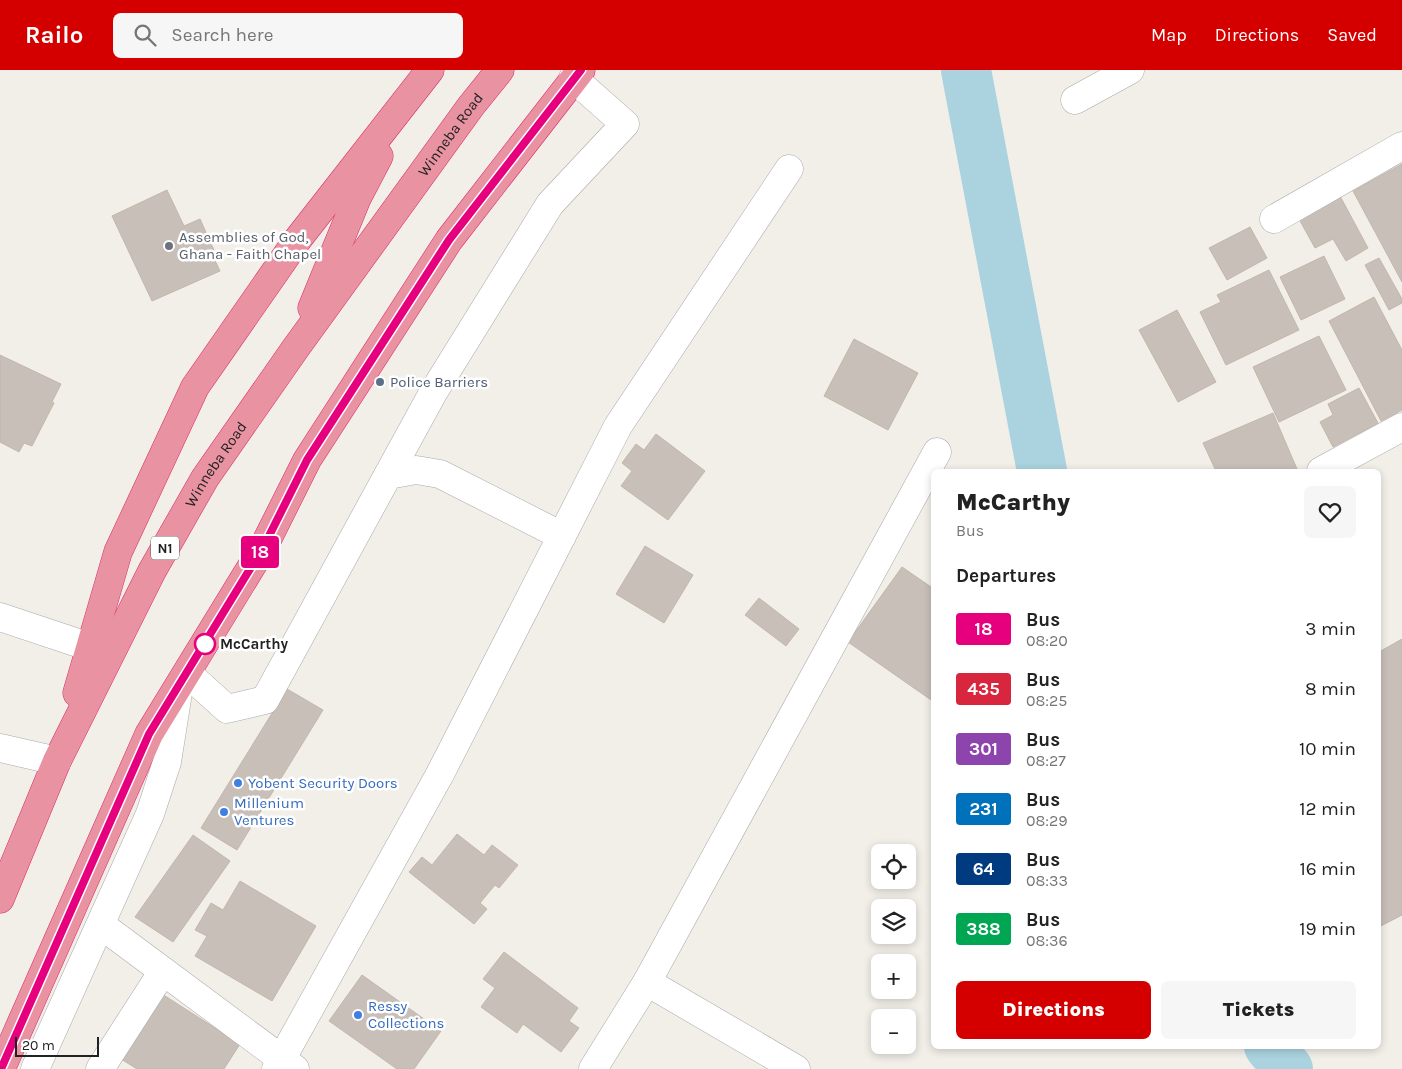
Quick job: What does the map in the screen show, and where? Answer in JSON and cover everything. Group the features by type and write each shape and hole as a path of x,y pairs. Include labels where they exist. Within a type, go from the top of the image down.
{"highway":[{"name":"N1","path":"295,349 357,198 412,94 430,70"},
{"name":"Winneba Road","path":"0,899 57,761 152,571 205,478 295,349 471,106 500,70"},
{"path":"1,1069 149,734 264,546 307,460 444,248 577,74"},
{"path":"57,761 118,552 195,387 298,239 412,94"}],"street":[{"path":"1074,100 1130,70"},
{"path":"35,1069 150,814 167,762 183,680 226,709 265,700 434,391 550,204 625,124 577,74"},
{"path":"1274,219 1402,146"},
{"path":"100,925 163,971 284,1066 440,774 618,426 789,168"},
{"path":"1325,469 1402,427"},
{"path":"593,1069 647,982 937,452"},
{"path":"388,475 416,470 440,474 562,536"},
{"path":"0,617 90,647"},
{"path":"0,748 57,761"},
{"path":"100,1069 163,971"},
{"path":"647,982 796,1069"}],"building":[{"path":"1402,164 1402,282 1353,191"},
{"name":"Assemblies of God, Ghana - Faith Chapel","path":"167,190 184,226 200,219 214,250 211,252 220,271 152,301 112,216"},
{"path":"1340,196 1368,248 1346,261 1333,239 1315,248 1299,219"},
{"path":"1250,227 1267,258 1227,280 1209,248"},
{"path":"1324,256 1345,299 1301,320 1280,277"},
{"path":"1379,258 1402,299 1402,303 1389,310 1365,265"},
{"path":"1269,270 1299,330 1226,365 1200,312 1221,302 1217,295"},
{"path":"1374,297 1402,350 1402,410 1381,421 1329,321"},
{"path":"1177,310 1216,382 1178,402 1139,330"},
{"path":"1319,336 1346,390 1279,422 1253,367"},
{"path":"854,339 918,373 888,430 824,396"},
{"path":"0,355 61,384 52,402 54,403 32,446 24,443 19,452 0,442"},
{"path":"1359,388 1378,423 1333,447 1320,422 1333,415 1328,404"},
{"path":"1273,413 1297,469 1215,469 1203,443"},
{"path":"656,434 705,471 668,520 621,486 632,471 622,463 636,444 644,450"},
{"path":"645,546 693,575 664,623 616,594"},
{"path":"902,567 931,587 931,700 848,642"},
{"path":"759,598 799,629 786,646 745,615"},
{"path":"1402,639 1402,915 1381,926 1381,651"},
{"path":"287,689 323,710 237,850 201,828"},
{"path":"457,834 484,855 492,845 518,865 499,888 495,885 480,903 487,909 474,924 409,872 422,857 432,865"},
{"path":"193,835 230,861 173,942 135,917"},
{"path":"240,881 316,926 272,1001 195,956 207,936 195,930 211,903 223,910"},
{"path":"504,952 578,1008 569,1021 579,1028 561,1052 523,1024 517,1033 481,1007 495,988 483,979"},
{"path":"362,975 441,1031 414,1069 397,1069 329,1021"},
{"path":"162,994 240,1044 224,1069 137,1069 121,1059"}],"waterway":[{"path":"966,70 1042,469"},
{"path":"1271,1049 1288,1069"}],"bus line":[{"name":"18","path":"1,1069 149,734 264,546 307,460 449,240 581,70"}],"place":[{"name":"Assemblies of God, Ghana - Faith Chapel","path":"169,246"},
{"name":"Police Barriers","path":"380,382"},
{"name":"McCarthy","path":"205,644"},
{"name":"Yobent Security Doors","path":"238,783"},
{"name":"Millenium Ventures","path":"224,812"},
{"name":"Ressy Collections","path":"358,1015"}]}
